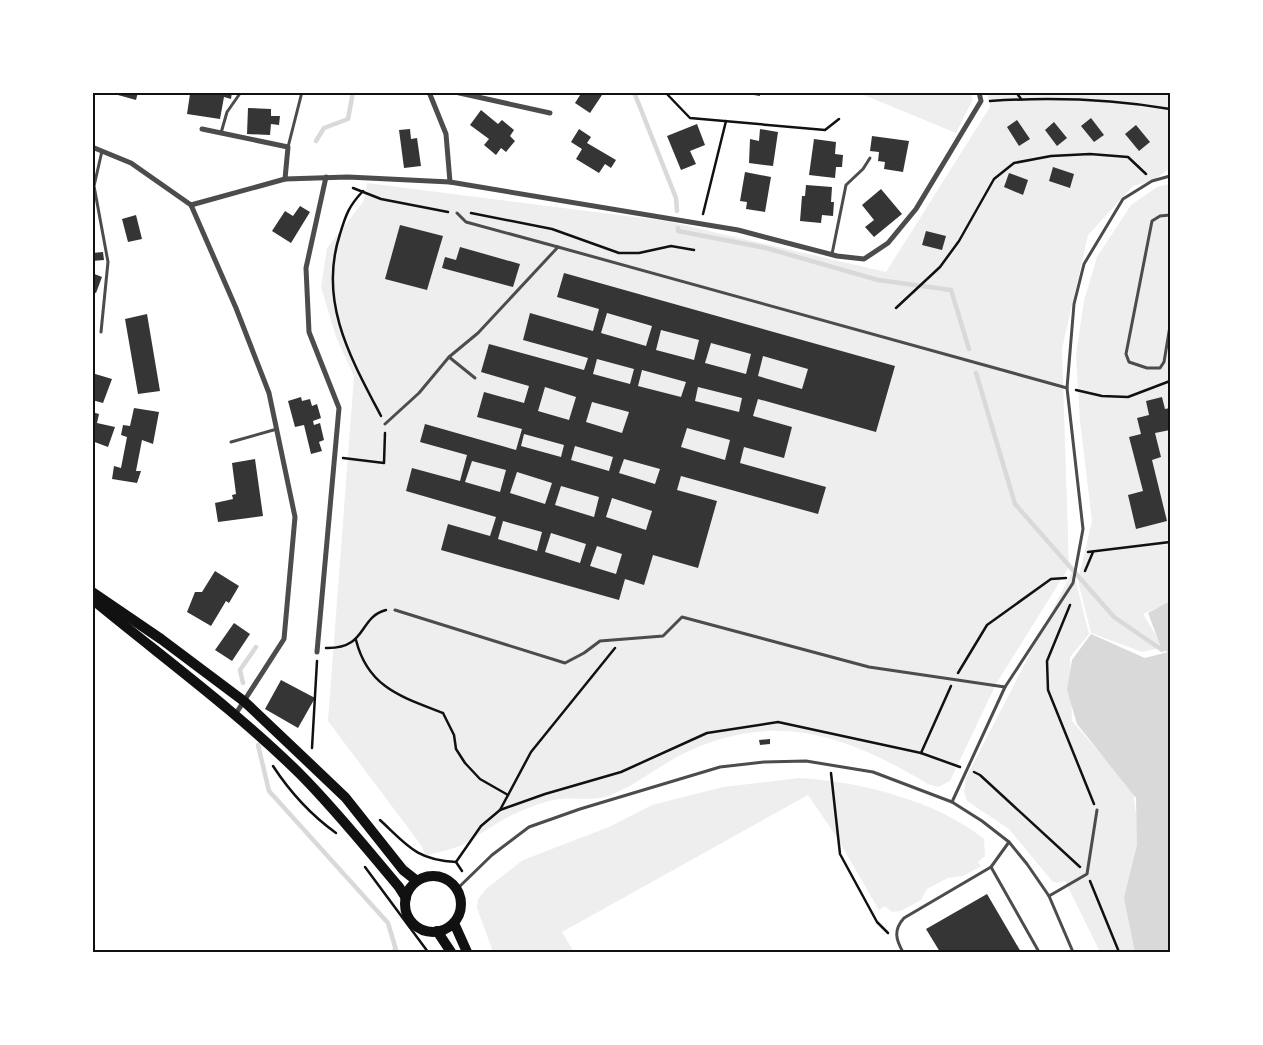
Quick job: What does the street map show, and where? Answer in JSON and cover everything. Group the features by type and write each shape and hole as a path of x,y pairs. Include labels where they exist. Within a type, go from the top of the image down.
{"main road":[{"path":"92,592 161,639 245,702 345,797 403,870 417,881"},
{"path":"92,599 235,715 271,748 336,812 399,886 406,898"},
{"path":"430,876 440,877 449,881 457,889 461,901 460,913 454,923 437,932 423,930 414,924 407,914 406,898 409,889 417,881 430,876"},
{"path":"454,923 467,952"},
{"path":"437,932 451,952"}],"street":[{"path":"429,92 446,134 450,182"},
{"path":"455,92 550,113"},
{"path":"191,205 285,179 348,176 450,182 738,230 832,255 864,259 888,244 916,209 981,101 979,92"},
{"path":"202,128 288,147 285,179"},
{"path":"92,146 131,163 191,205 236,308 269,392 295,517 284,639 235,715"},
{"path":"319,650 339,408 309,332 306,268 326,176"}],"lane":[{"path":"222,133 227,112 240,92"},
{"path":"288,147 302,92"},
{"path":"101,332 108,262 94,186 102,150"},
{"path":"832,255 846,184 863,169 870,158"},
{"path":"952,802 1005,687 1074,577 1084,529 1067,388 1074,304 1084,264 1123,199 1152,180 1170,176"},
{"path":"457,213 466,222 1067,388"},
{"path":"1170,215 1160,216 1152,221 1126,354 1129,362 1141,367 1160,368 1164,362 1170,326"},
{"path":"385,424 419,393 449,357 478,333 558,247"},
{"path":"449,357 474,378"},
{"path":"231,442 276,429"},
{"path":"395,610 565,662 584,653 600,641 663,636 682,617 869,667 1005,687"},
{"path":"457,889 492,854 530,827 580,809 720,768 781,761 806,761 872,772 952,802 1009,842 1049,896 1073,952"},
{"path":"1049,896 1087,874 1096,810"},
{"path":"903,952 898,943 897,928 904,918 991,867 1009,842"},
{"path":"991,867 1039,952"}],"path":[{"path":"664,92 690,118 794,129 825,130 839,119"},
{"path":"1016,92 1021,99"},
{"path":"981,101 1021,99 1131,102 1170,109"},
{"path":"700,224 726,121"},
{"path":"896,308 940,267 959,241 994,179 1014,163 1051,156 1090,154 1128,157 1152,180"},
{"path":"348,176 349,187 381,199 457,213 476,214 552,229 619,253 639,253 671,246 694,250"},
{"path":"335,457 384,463 385,424 338,322 331,284 334,250 348,206 363,191"},
{"path":"1067,388 1102,396 1128,397 1170,381"},
{"path":"1085,570 1093,552 1170,542"},
{"path":"921,753 955,679 987,624 1051,579 1074,577"},
{"path":"1073,598 1047,661 1048,690 1096,810"},
{"path":"310,763 319,650 340,648 356,640 371,618 386,610"},
{"path":"356,640 366,666 383,686 408,701 443,713 454,734 456,749 465,763 480,779 508,795"},
{"path":"456,862 481,826 500,810 531,752 622,640"},
{"path":"271,748 266,756 286,786 306,807 338,834"},
{"path":"830,765 840,854 877,922 898,943"},
{"path":"378,818 413,852 437,861 456,862"},
{"path":"456,862 467,879"},
{"path":"364,866 428,952"},
{"path":"1087,874 1119,952"}],"shaded area":[{"path":"859,93 972,93 972,101 956,133"},
{"path":"987,93 1170,93 1170,168 1152,181 1133,186 1088,235 1062,349 1069,567 996,684 950,781 938,787 928,784 870,753 812,734 783,731 753,732 722,739 689,751 623,789 607,796 594,799 556,800 530,807 513,814 462,845 426,856 421,845 328,721 354,376 336,337 321,287 327,248 363,202 367,183 666,221 886,272 990,107"},
{"path":"1170,184 1170,602 1143,614 1163,647 1142,652 1091,633 1078,581 1092,521 1080,421 1076,355 1084,301 1097,257 1131,205 1157,187"},
{"path":"1073,570 1089,634 1070,657 1072,721 1133,791 1139,838 1135,952 1100,952 1065,881 1057,883 1052,881 1009,829 967,801 964,792 966,778"},
{"path":"1170,601 1170,952 1135,952 1124,898 1137,845 1136,798 1077,724 1067,690 1072,660 1091,634 1145,658 1168,652 1162,650 1148,613"},
{"path":"799,778 847,783 872,789 896,795 944,814 984,839 985,856 978,862 981,866 963,876 948,878 927,889 921,900 901,911 892,912 885,906 879,910 836,836 808,795 562,932 574,952 493,952 477,908 478,899 486,889 523,860 609,827 652,805 723,787"}],"building":[{"path":"107,92 138,92 136,100"},
{"path":"185,92 232,92 231,99 224,97 220,119 187,114 190,94"},
{"path":"582,92 604,92 590,113 575,103"},
{"path":"734,92 760,92 760,96"},
{"path":"248,108 271,109 271,116 280,116 279,125 271,124 270,135 247,134"},
{"path":"481,110 498,124 502,120 514,130 510,136 515,141 506,152 501,148 496,155 484,145 489,139 470,125"},
{"path":"1091,118 1104,135 1094,142 1081,126"},
{"path":"1017,120 1030,139 1019,146 1007,127"},
{"path":"1054,122 1067,138 1057,146 1045,130"},
{"path":"697,124 705,145 690,151 696,164 681,170 667,136"},
{"path":"1136,125 1150,142 1139,151 1125,134"},
{"path":"410,129 411,139 417,138 421,166 404,168 399,130"},
{"path":"579,129 591,137 587,143 616,160 611,168 605,164 599,173 576,159 582,149 571,142"},
{"path":"760,129 778,132 773,166 749,163 750,139 759,141"},
{"path":"872,136 909,141 903,172 884,169 885,162 878,161 879,152 870,151"},
{"path":"814,139 836,142 835,154 843,155 842,167 836,167 835,178 809,175"},
{"path":"1053,167 1074,174 1070,188 1049,181"},
{"path":"745,172 771,177 765,212 746,209 747,202 740,201"},
{"path":"1009,173 1028,180 1023,195 1004,187"},
{"path":"806,185 832,187 831,202 834,202 833,216 822,215 821,223 800,221 802,196 805,196"},
{"path":"881,189 902,214 874,237 865,227 874,220 862,205"},
{"path":"300,206 310,212 291,243 272,231 285,211 293,216"},
{"path":"136,215 142,239 128,242 122,219"},
{"path":"400,225 443,236 427,290 385,279"},
{"path":"926,231 946,236 942,250 922,245"},
{"path":"460,247 520,264 513,287 442,268 445,257 456,260"},
{"path":"103,252 104,260 92,261 92,253"},
{"path":"92,273 102,277 96,293 92,292"},
{"path":"564,273 895,366 876,432 758,399 753,416 792,427 784,458 744,447 740,463 826,487 818,514 681,476 677,490 717,501 698,568 653,555 644,585 625,579 619,600 441,550 448,524 490,536 496,517 406,491 412,468 460,481 467,455 420,442 425,424 516,450 522,429 477,417 484,392 524,403 529,386 481,372 489,344 584,370 588,358 523,340 530,313 593,331 599,309 557,297","holes":["607,313 652,326 646,346 601,333","661,330 699,340 694,360 656,350","711,343 751,354 746,374 705,363","763,356 808,369 802,389 758,376","597,359 634,369 630,384 593,374","642,370 686,382 681,397 638,386","545,387 576,397 569,420 538,411","698,387 742,398 739,412 695,401","592,402 629,412 622,433 586,422","687,428 730,440 725,460 681,447","524,434 564,445 561,457 521,446","575,446 613,457 609,471 571,460","624,459 660,469 655,484 619,473","472,461 506,470 500,492 465,482","517,472 552,483 545,504 510,493","561,486 599,497 594,517 555,505","612,498 652,511 646,530 606,517","503,521 542,532 537,551 498,539","551,533 586,544 580,563 545,552","597,546 622,554 616,574 590,566"]},
{"path":"147,314 160,391 138,394 125,319"},
{"path":"92,373 112,379 103,403 92,400"},
{"path":"301,397 302,401 310,399 312,406 317,404 321,418 313,421 314,425 320,423 324,440 319,442 322,451 311,454 304,425 295,427 288,401"},
{"path":"1162,397 1165,409 1170,408 1170,430 1155,433 1161,457 1152,460 1167,521 1136,529 1128,495 1143,491 1129,437 1141,434 1137,418 1149,415 1146,401"},
{"path":"134,408 159,412 153,444 142,440 136,471 141,471 137,483 112,479 114,466 121,468 127,437 121,435 123,425 130,426"},
{"path":"92,412 99,414 97,423 115,427 108,447 92,441"},
{"path":"255,459 263,516 218,522 215,503 233,499 232,495 236,494 232,463"},
{"path":"215,571 239,586 229,603 226,601 211,626 187,612 195,592 202,592"},
{"path":"234,623 250,634 232,661 215,650"},
{"path":"281,680 315,698 298,728 265,709"},
{"path":"770,739 770,744 760,745 759,740"},
{"path":"987,894 1021,952 940,952 926,929"}],"waterway":[{"path":"316,141 324,128 348,119 353,92"},
{"path":"634,92 676,198 677,211"},
{"path":"678,228 678,231 766,248 878,280 951,290 969,349"},
{"path":"976,373 1015,504 1114,617 1162,650"},
{"path":"243,683 240,670 256,647"},
{"path":"258,745 269,791 388,923 396,950 392,952"}]}
